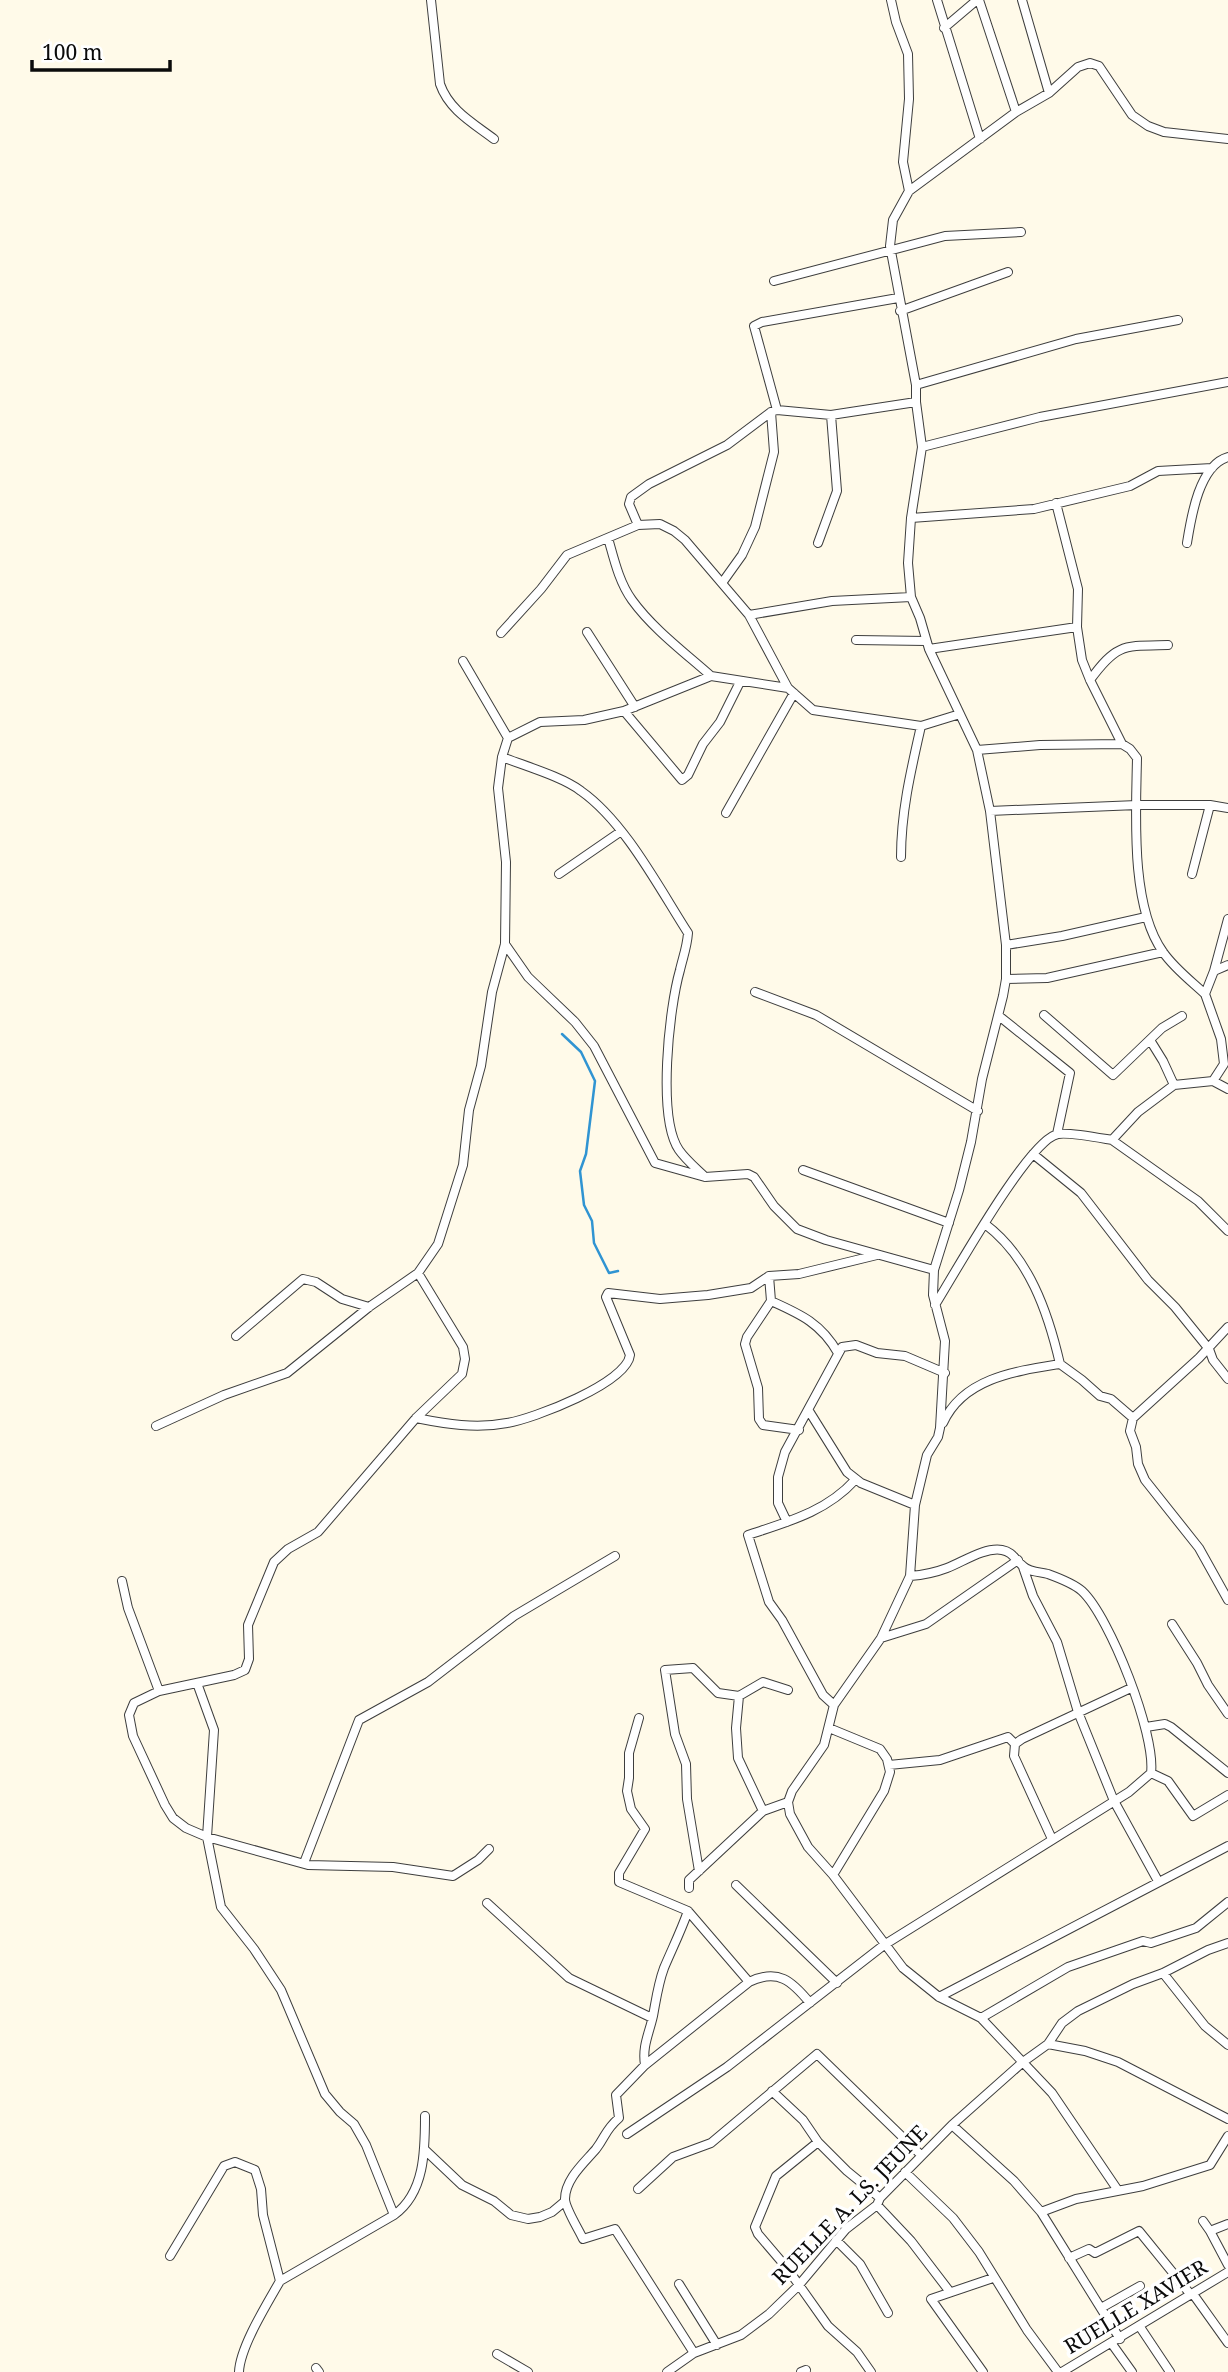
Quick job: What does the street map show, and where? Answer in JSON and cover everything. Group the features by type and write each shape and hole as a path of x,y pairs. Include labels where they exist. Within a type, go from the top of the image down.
{"street":[{"path":"431,0 440,83 444,95 456,110 494,139"},
{"path":"891,0 908,54 909,99 903,162 909,191"},
{"path":"937,0 980,139"},
{"path":"944,28 978,0 1016,112"},
{"path":"1022,0 1049,93"},
{"path":"1117,2189 1052,2093 981,2018 939,1997 902,1968 833,1875 808,1847 797,1830 788,1802 792,1791 824,1745 834,1705 881,1638 910,1576 915,1505 927,1455 940,1429 945,1373 945,1341 935,1305 934,1270 959,1190 1006,979 1006,945 990,811 977,750 927,645 911,597 908,563 911,518 922,447 916,385 890,251 893,220 909,191 1016,112 1049,93 1077,67 1090,63 1099,66 1132,115 1148,126 1164,132 1228,139"},
{"path":"774,281 945,236 1021,232"},
{"path":"901,311 1008,272"},
{"path":"722,583 742,555 755,527 774,452 774,411 754,326 762,322 898,298"},
{"path":"916,385 1076,339 1178,320"},
{"path":"922,447 1040,417 1228,382"},
{"path":"638,525 629,504 631,497 649,484 727,445 774,411 831,415 916,402"},
{"path":"818,543 837,491 831,415"},
{"path":"1187,543 1196,496 1212,468 1221,459 1228,457"},
{"path":"911,518 1034,509 1130,486 1158,471 1212,468"},
{"path":"1056,503 1079,589 1077,627 1082,660 1122,744 1138,758 1138,857 1146,917 1163,952 1205,994 1224,1040 1224,1064 1213,1081"},
{"path":"501,633 541,589 567,555 638,525 660,524 674,531 749,615 791,690 813,710 921,726 960,714"},
{"path":"608,538 617,569 630,598 651,623 711,676 791,690"},
{"path":"749,615 832,601 911,597"},
{"path":"856,640 927,645 1077,627"},
{"path":"587,632 635,707"},
{"path":"1090,680 1108,657 1126,646 1168,645"},
{"path":"463,661 508,738"},
{"path":"156,1426 224,1395 287,1373 369,1307 418,1273 438,1244 463,1165 468,1110 481,1066 492,992 505,944 506,862 498,788 502,757 508,738 540,722 584,720 624,712 711,676"},
{"path":"624,712 682,780 688,775 703,744 720,722 740,682"},
{"path":"726,813 791,690"},
{"path":"901,857 905,799 921,726"},
{"path":"977,750 1040,745 1122,744"},
{"path":"502,757 579,789 596,803 630,843 688,933 666,1060 669,1129 679,1151 705,1178"},
{"path":"990,811 1136,805 1210,805 1228,808"},
{"path":"1192,874 1210,805"},
{"path":"559,874 620,832"},
{"path":"1006,945 1062,936 1146,917"},
{"path":"1205,994 1228,919"},
{"path":"505,944 528,977 575,1022 594,1046 655,1163 705,1178 748,1174 754,1177 774,1206 797,1229 809,1235 934,1270"},
{"path":"1006,979 1047,978 1163,952"},
{"path":"1214,971 1228,965"},
{"path":"755,992 816,1015 978,1111"},
{"path":"1044,1015 1113,1075 1162,1028 1182,1016"},
{"path":"999,1016 1070,1073 1057,1134"},
{"path":"1150,1040 1174,1085"},
{"path":"1112,1140 1138,1112 1174,1085 1213,1081 1228,1089"},
{"path":"935,1305 1011,1182 1042,1143 1057,1134 1112,1140 1198,1201 1228,1231"},
{"path":"1033,1154 1081,1193 1147,1280 1175,1307 1209,1349 1213,1360 1228,1379"},
{"path":"803,1170 949,1223"},
{"path":"985,1224 1010,1247 1035,1285 1052,1330 1060,1364 1100,1396 1111,1399 1133,1418"},
{"path":"416,1418 456,1426 506,1424 528,1418 607,1383 628,1365 630,1355 606,1297 608,1293 660,1299 708,1295 751,1288 769,1276 799,1274 877,1255"},
{"path":"418,1273 463,1347 465,1359 462,1374 416,1418 318,1532 288,1549 274,1562 248,1625 249,1659 245,1670 175,1689 159,1690 134,1703 129,1715 133,1737 173,1818 186,1828 206,1837 304,1863 393,1867 453,1876 478,1860 489,1849"},
{"path":"769,1276 771,1301 747,1337 745,1345 760,1395 759,1419 763,1425 799,1430"},
{"path":"236,1336 303,1279 316,1282 342,1299 369,1307"},
{"path":"771,1301 804,1316 829,1337 838,1353"},
{"path":"1228,1327 1209,1349 1133,1418 1130,1432 1145,1480 1199,1548 1228,1600"},
{"path":"787,1522 778,1503 778,1477 785,1452 842,1347 856,1345 877,1353 905,1356 945,1373"},
{"path":"940,1429 959,1398 981,1384 1017,1372 1060,1364"},
{"path":"809,1412 847,1472 855,1480 915,1505"},
{"path":"834,1705 823,1695 782,1620 769,1602 748,1535 787,1522 832,1502 855,1480"},
{"path":"910,1576 928,1574 988,1550 1002,1550 1014,1555 1021,1563 1033,1596 1057,1642 1078,1712 1114,1801 1158,1881"},
{"path":"304,1863 359,1720 428,1682 514,1616 615,1556"},
{"path":"881,1638 926,1624 1021,1563"},
{"path":"627,2134 727,2067 884,1945 1114,1801 1151,1773 1146,1727 1113,1637 1098,1611 1081,1590 1021,1563"},
{"path":"122,1581 128,1608 159,1690"},
{"path":"1172,1624 1228,1714"},
{"path":"699,1871 687,1799 686,1764 675,1734 665,1670 693,1668 718,1693 739,1696 763,1682 788,1690"},
{"path":"197,1683 215,1730 206,1837 221,1907 254,1949 281,1990 326,2094 354,2124 366,2145 394,2215"},
{"path":"1016,1744 1131,1688"},
{"path":"739,1696 736,1728 738,1758 763,1811"},
{"path":"639,1718 629,1752 627,1791 631,1809 645,1829 619,1873 619,1882 688,1911 749,1982"},
{"path":"1146,1727 1165,1724 1171,1727 1228,1773"},
{"path":"829,1728 880,1749 890,1772 884,1791 833,1875"},
{"path":"889,1765 940,1760 1008,1737 1016,1744"},
{"path":"1016,1744 1014,1756 1052,1839"},
{"path":"1151,1773 1168,1780 1194,1816 1228,1795"},
{"path":"689,1888 689,1880 763,1811 788,1802"},
{"path":"939,1997 1228,1846"},
{"path":"736,1885 837,1983"},
{"path":"981,2018 1068,1967 1143,1941 1151,1943 1196,1928 1228,1902"},
{"path":"487,1903 569,1978 652,2018"},
{"path":"645,2065 643,2052 654,2000 688,1911"},
{"name":"RUELLE A. LS. JEUNE","path":"667,2372 694,2353 741,2335 769,2314 799,2285 846,2229 878,2202 952,2124 1023,2062 1048,2044 1062,2023 1078,2011 1133,1984 1163,1973 1200,1954 1227,1946"},
{"path":"1163,1973 1205,2026 1228,2045"},
{"path":"694,2353 615,2229 583,2239 564,2202 566,2190 581,2165 597,2148 607,2128 619,2118 616,2095 645,2065 749,1982 764,1975 784,1979 797,1987 810,2003"},
{"path":"1048,2044 1085,2051 1118,2062 1228,2119"},
{"path":"638,2189 673,2157 711,2143 817,2054 921,2155"},
{"path":"772,2091 803,2120 818,2142 878,2202 950,2292"},
{"path":"239,2372 253,2332 281,2281 394,2215 408,2203 420,2174 425,2116"},
{"path":"952,2124 1014,2181 1041,2212 1121,2339"},
{"path":"1041,2212 1076,2199 1143,2186 1210,2165 1228,2136"},
{"path":"818,2142 776,2176 755,2227 828,2326 857,2352 871,2372"},
{"path":"424,2149 462,2185 494,2201 511,2215 528,2219 540,2217 552,2212 564,2202"},
{"path":"170,2256 224,2166 234,2162 254,2170 261,2189 263,2215 281,2281"},
{"path":"905,2172 953,2218 1060,2372"},
{"path":"1202,2221 1228,2265"},
{"path":"1210,2231 1228,2224"},
{"path":"1069,2258 1089,2249 1095,2253 1139,2231 1228,2343"},
{"path":"836,2241 860,2264 888,2313"},
{"name":"RUELLE XAVIER","path":"1060,2372 1121,2339 1228,2272"},
{"path":"983,2372 931,2299 993,2278"},
{"path":"678,2284 717,2345"},
{"path":"1101,2308 1140,2286"},
{"path":"1139,2327 1170,2372"},
{"path":"1112,2344 1132,2372"},
{"path":"497,2354 528,2372"}],"waterway":[{"path":"562,1034 581,1052 595,1081 586,1154 580,1171 584,1205 592,1221 594,1243 609,1273 618,1271"}]}
